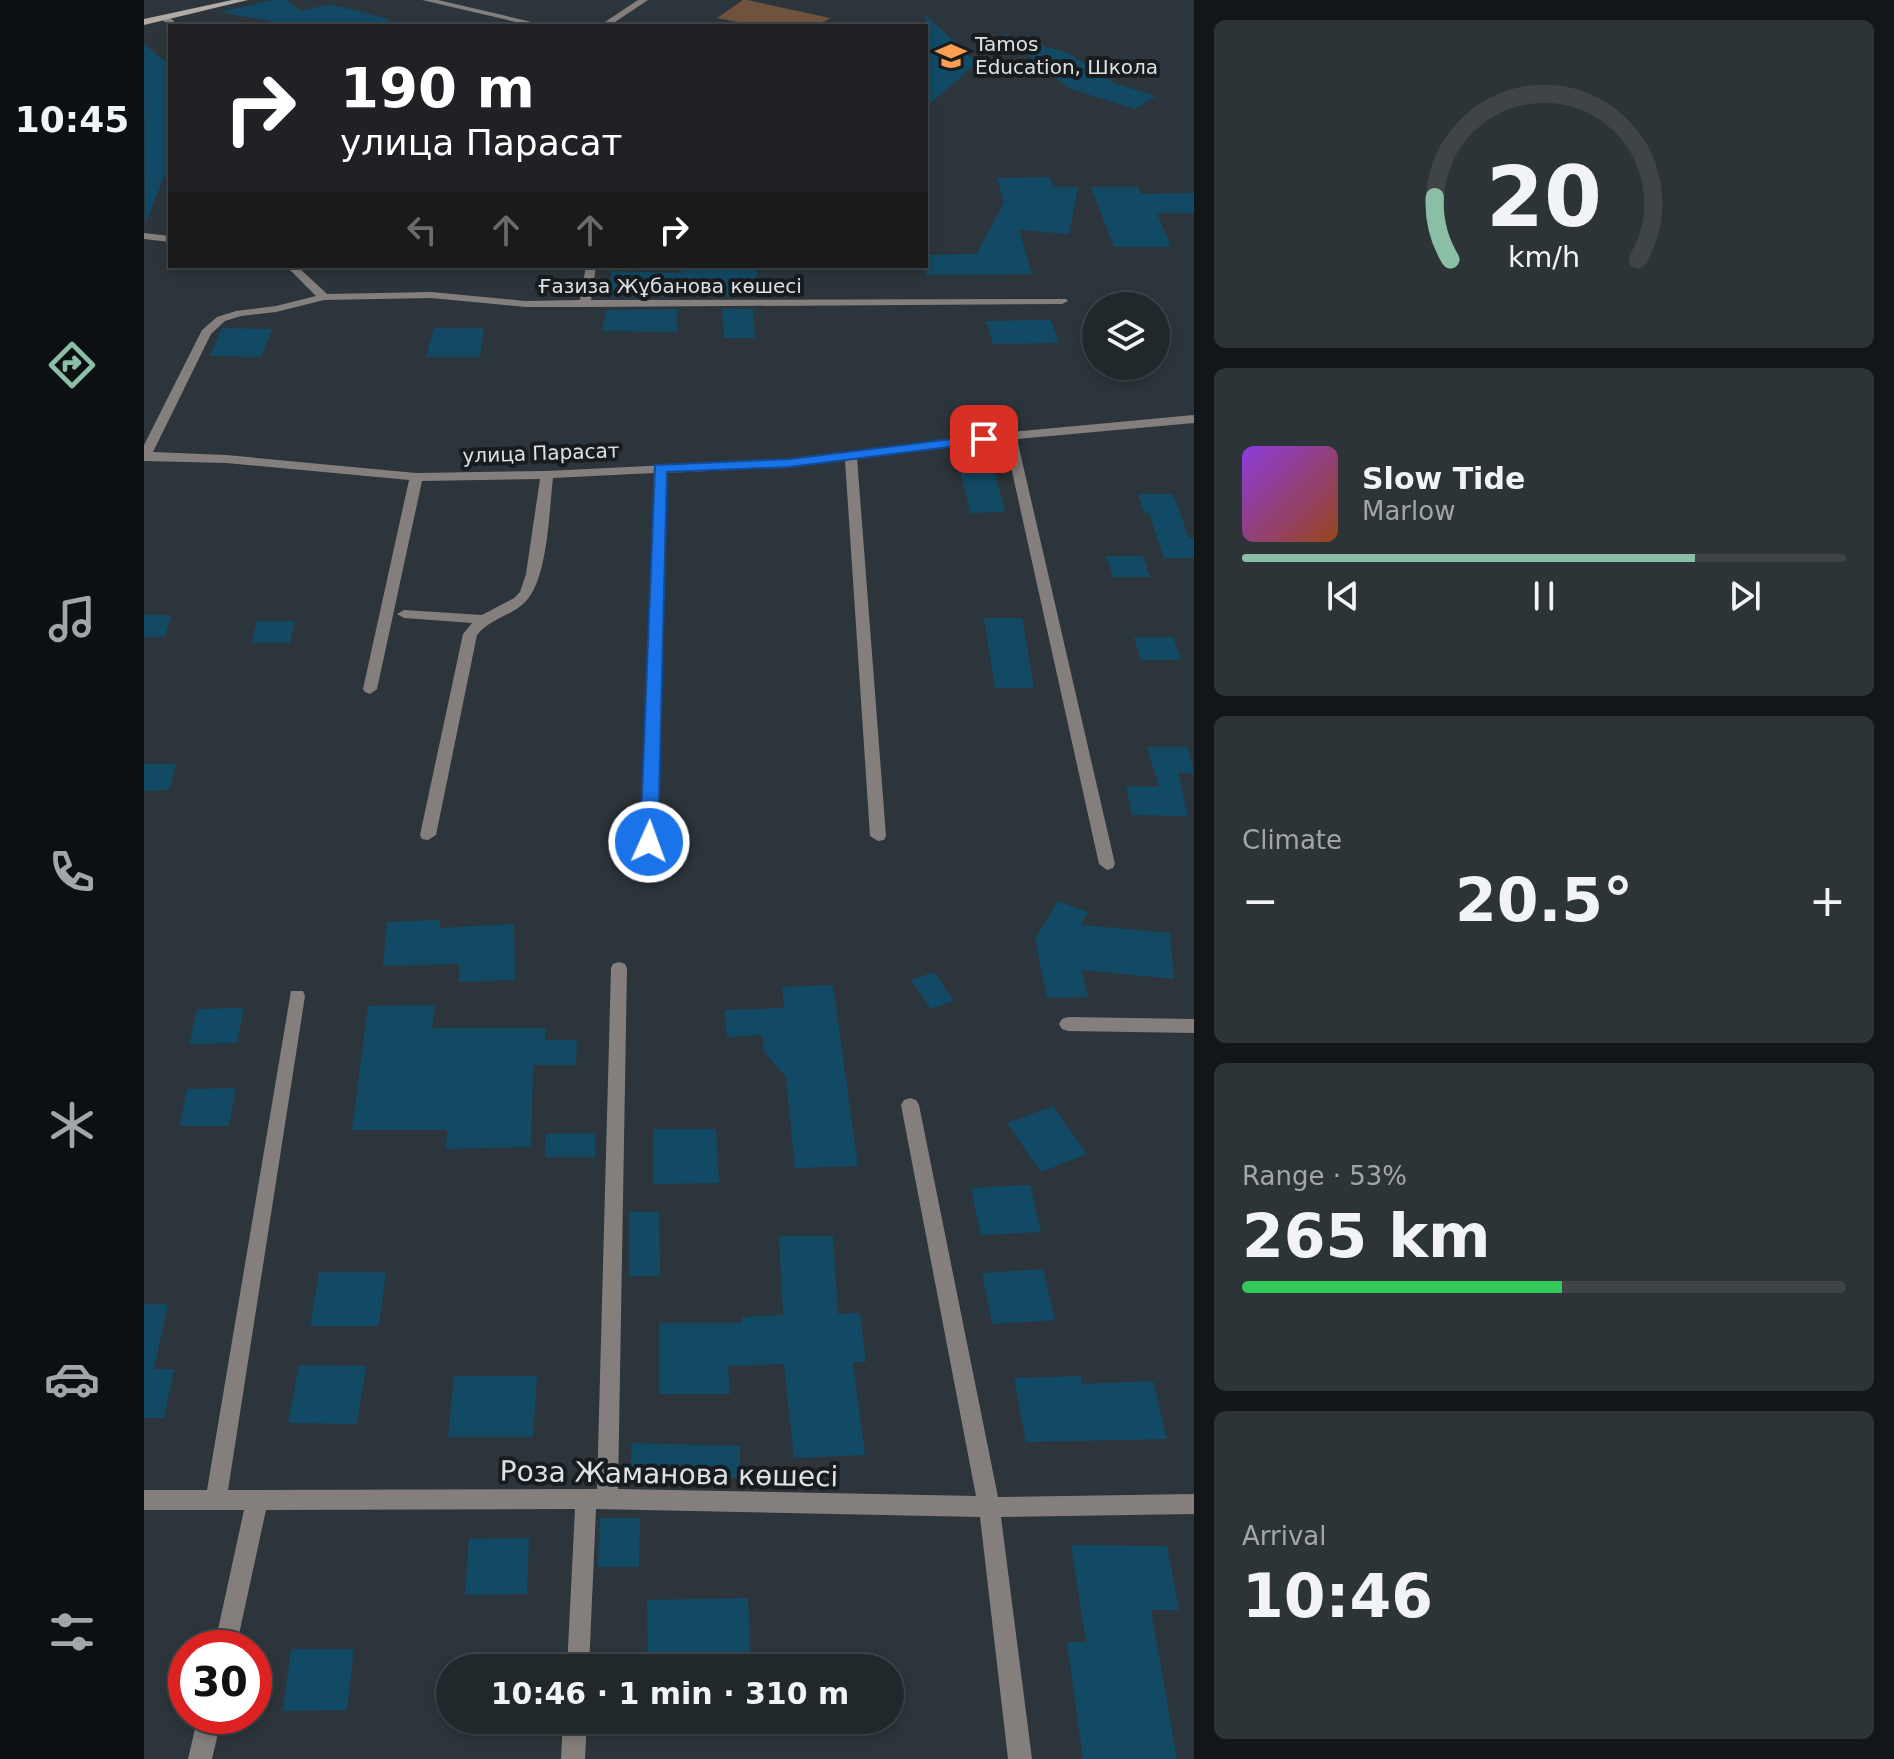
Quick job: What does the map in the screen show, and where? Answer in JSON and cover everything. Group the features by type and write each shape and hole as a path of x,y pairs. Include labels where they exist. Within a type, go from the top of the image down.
{"street":[{"path":"144,22 244,0"},
{"path":"426,0 536,24"},
{"path":"606,24 644,0"},
{"path":"164,17 173,24"},
{"path":"144,236 168,239"},
{"path":"293,268 324,297"},
{"path":"585,304 591,268"},
{"name":"Ғазиза Жұбанова көшесі","path":"144,456 206,332 221,319 324,297 431,295 525,304 1062,301"},
{"name":"улица Парасат","path":"144,456 416,477 547,475 790,463 1010,436 1194,419"},
{"path":"1010,436 1107,864"},
{"path":"851,455 878,836"},
{"path":"649,842 660,468"},
{"path":"404,614 480,619 512,607 528,592 547,475"},
{"path":"370,689 409,497 416,477"},
{"path":"428,835 470,634 480,619"},
{"path":"579,1654 596,1499 619,968"},
{"path":"216,1500 297,996"},
{"path":"1068,1024 1194,1026"},
{"path":"910,1105 989,1507 1020,1759"},
{"name":"Роза Жаманова көшесі","path":"144,1500 596,1499 989,1507 1194,1504"},
{"path":"229,1630 257,1501"},
{"path":"200,1759 206,1734"},
{"path":"573,1759 574,1734"}],"shaded area":[{"path":"747,0 830,18 815,24 753,24 717,18"}],"building":[{"path":"272,0 286,0 301,11 330,4 389,19 388,24 271,24 270,21 220,12"},
{"name":"Tamos Education, Школа","path":"926,15 977,63 928,105 928,24"},
{"path":"1001,33 1068,53 1114,83 1156,96 1135,109 1068,88"},
{"path":"144,44 168,63 168,167 145,225"},
{"path":"1050,177 1054,187 1078,187 1069,234 1019,230 1032,274 926,275 928,255 977,254 1004,202 997,178"},
{"path":"1091,187 1138,187 1141,194 1194,193 1194,213 1157,213 1171,247 1114,247"},
{"path":"681,268 757,268 756,294 721,297 721,293 676,292 677,297 608,297 612,271 681,273"},
{"path":"677,309 677,332 602,331 606,310"},
{"path":"722,309 753,309 755,338 724,338"},
{"path":"1051,320 1059,343 993,344 986,321"},
{"path":"222,328 272,329 261,357 210,356"},
{"path":"434,328 484,328 480,357 426,357"},
{"path":"958,460 992,460 1005,512 970,513"},
{"path":"1138,494 1173,494 1189,538 1194,538 1194,558 1164,558 1149,513 1144,513"},
{"path":"1106,556 1143,556 1150,577 1113,577"},
{"path":"144,615 171,615 165,637 144,637"},
{"path":"984,618 1022,618 1034,688 995,688"},
{"path":"257,621 295,621 290,643 251,643"},
{"path":"1134,637 1173,637 1181,660 1141,660"},
{"path":"1147,747 1188,747 1194,773 1178,773 1188,816 1132,815 1126,786 1159,787"},
{"path":"144,764 176,764 169,790 144,791"},
{"path":"1058,901 1088,912 1081,925 1170,933 1174,979 1081,970 1088,997 1047,998 1035,939"},
{"path":"440,920 440,928 514,924 515,980 459,982 459,964 383,966 387,922"},
{"path":"934,972 954,1001 931,1009 911,980"},
{"path":"833,985 858,1166 795,1168 786,1077 764,1052 762,1035 727,1037 725,1010 784,1008 782,987"},
{"path":"435,1005 432,1028 546,1028 545,1040 577,1040 576,1065 533,1065 531,1147 446,1149 447,1130 352,1130 368,1006"},
{"path":"244,1008 237,1043 189,1044 197,1009"},
{"path":"236,1088 229,1126 179,1126 187,1089"},
{"path":"1053,1106 1087,1154 1041,1172 1007,1123"},
{"path":"653,1129 716,1129 719,1183 653,1184"},
{"path":"595,1133 595,1157 545,1157 546,1134"},
{"path":"1030,1185 1041,1232 981,1235 971,1188"},
{"path":"629,1212 659,1212 660,1276 629,1276"},
{"path":"779,1236 833,1236 838,1314 860,1313 866,1362 853,1362 865,1455 794,1458 784,1364 728,1366 730,1394 659,1394 659,1323 742,1323 742,1317 783,1315"},
{"path":"1043,1269 1055,1320 992,1324 982,1273"},
{"path":"319,1272 386,1272 379,1326 310,1326"},
{"path":"144,1304 168,1304 154,1369 174,1369 164,1418 144,1418"},
{"path":"299,1365 366,1366 357,1424 288,1423"},
{"path":"454,1376 537,1376 533,1437 448,1437"},
{"path":"1081,1376 1082,1384 1153,1381 1167,1439 1026,1442 1014,1378"},
{"path":"632,1443 740,1446 740,1478 630,1475"},
{"path":"600,1518 640,1518 639,1567 598,1567"},
{"path":"529,1538 527,1594 465,1595 469,1539"},
{"path":"1071,1545 1167,1546 1179,1610 1151,1610 1177,1759 1083,1759 1067,1642 1086,1642"},
{"path":"748,1598 750,1654 648,1654 647,1600"},
{"path":"291,1649 354,1649 347,1710 283,1711"}],"place":[{"name":"Tamos Education, Школа","path":"951,56"}],"route":[{"path":"649,842 660,468 790,463 984,439"}]}
